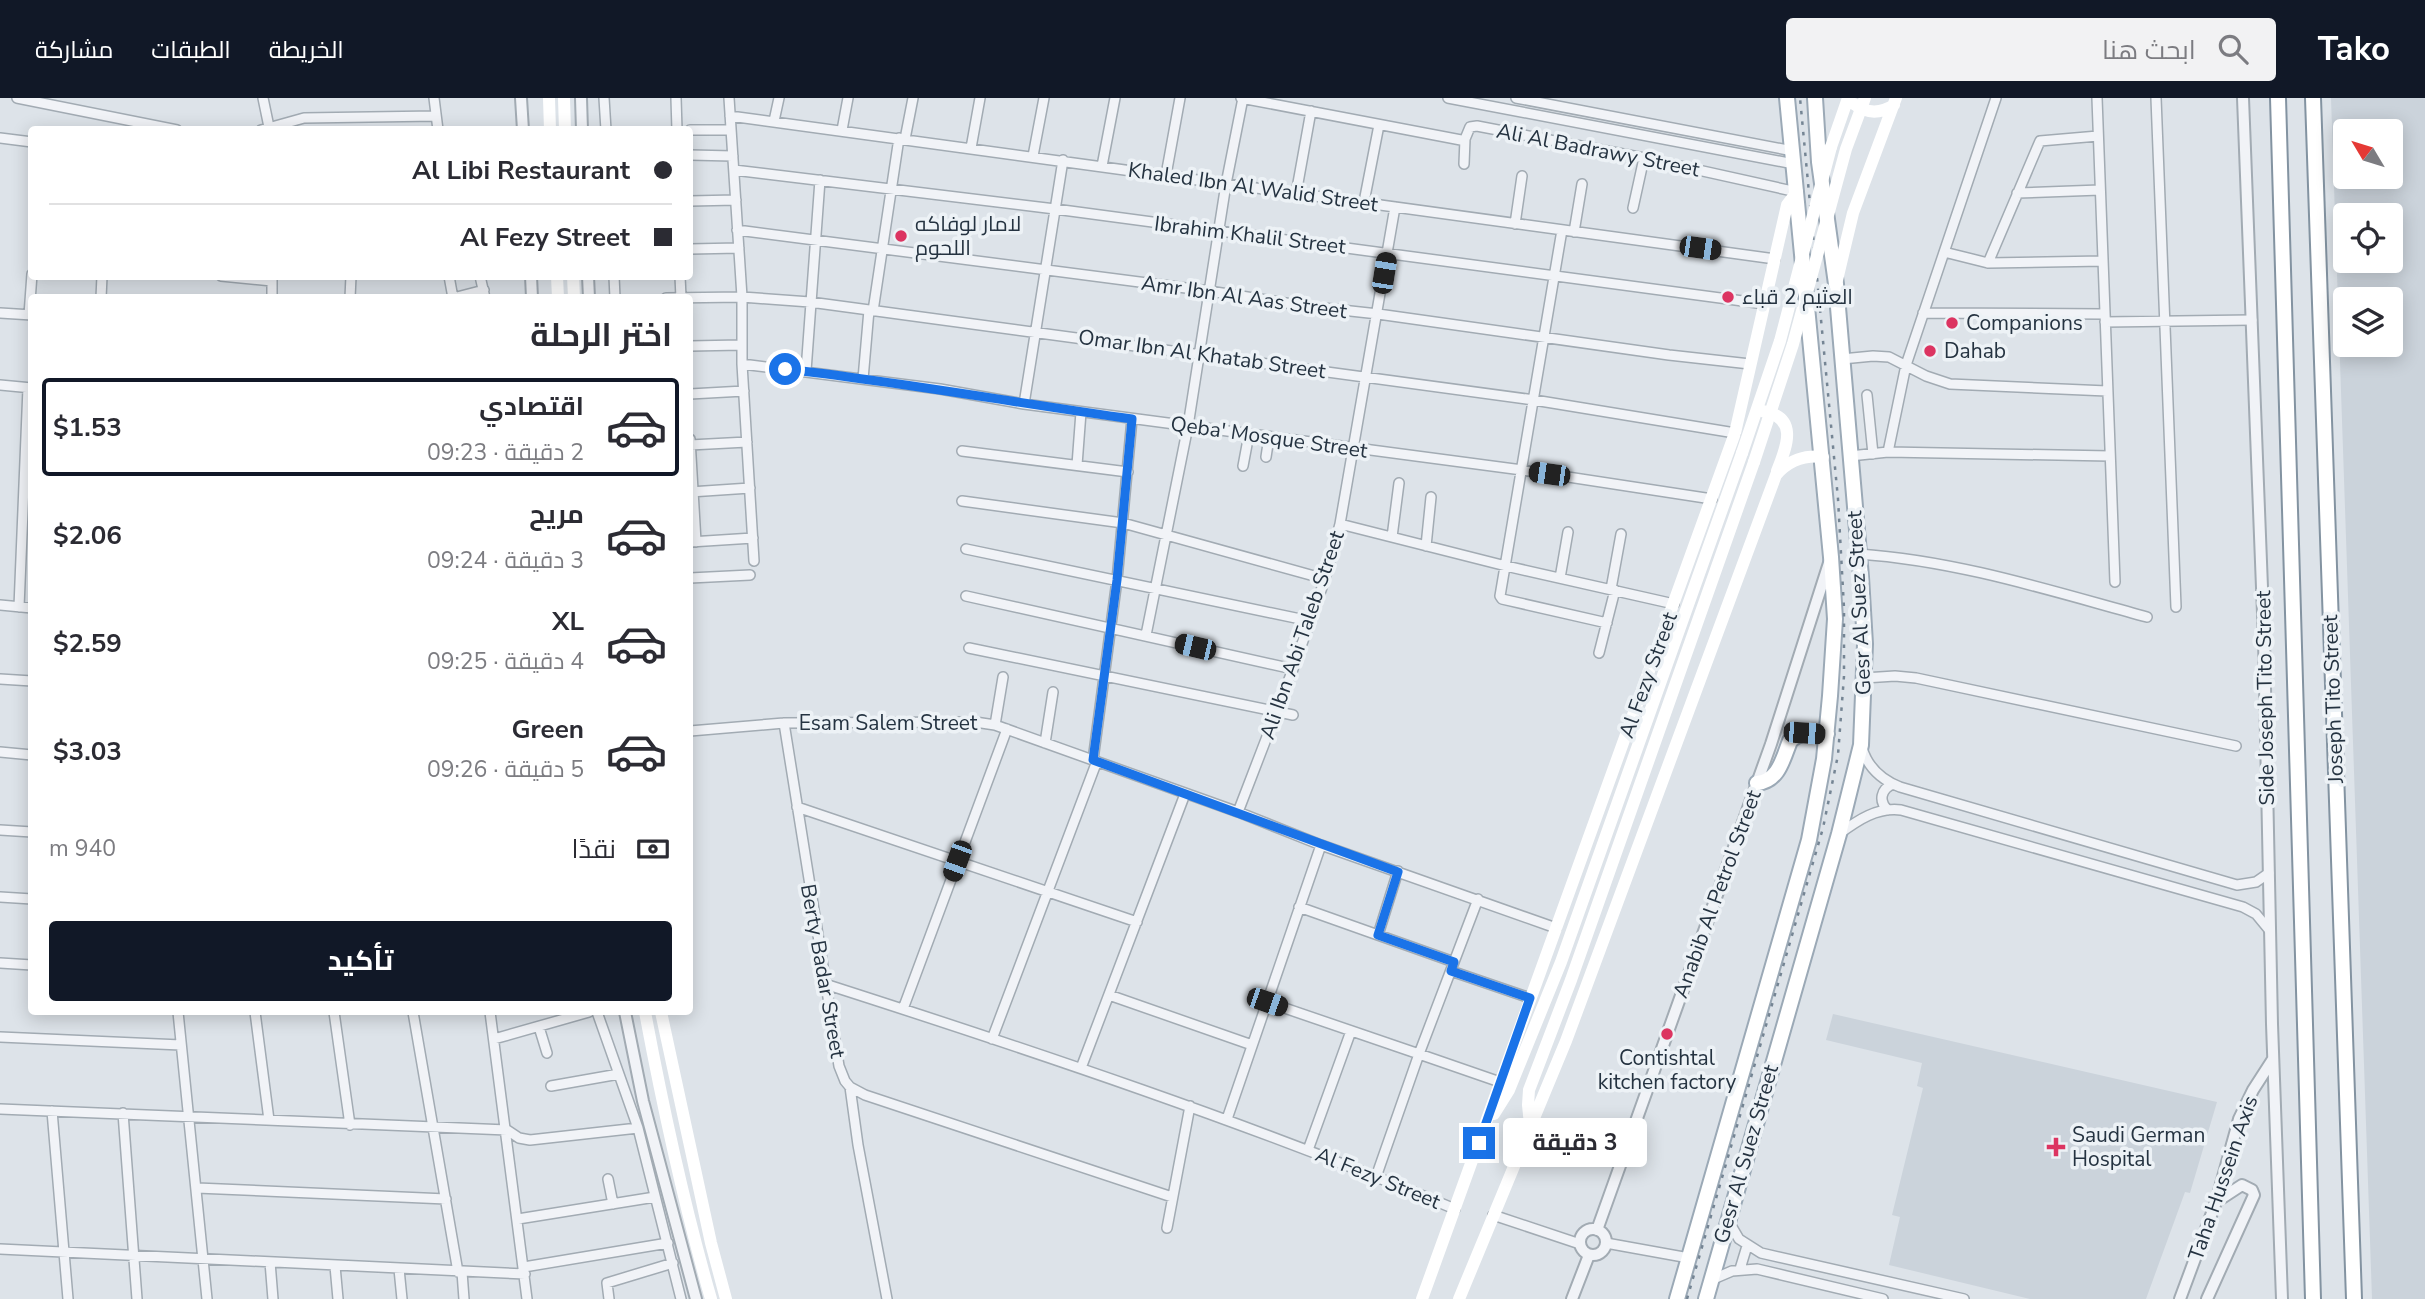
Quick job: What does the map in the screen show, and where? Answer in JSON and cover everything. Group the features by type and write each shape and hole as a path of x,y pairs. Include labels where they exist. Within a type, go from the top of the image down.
{"main road":[{"path":"549,98 550,126"},
{"path":"564,98 565,126"},
{"name":"Gesr Al Suez Street","path":"1677,1299 1809,840 1827,734 1835,619 1823,457 1787,98"},
{"name":"Gesr Al Suez Street","path":"1706,1299 1839,834 1861,745 1865,644 1859,554 1836,284 1819,162 1815,98"},
{"path":"1487,1121 1505,1097 1562,962 1780,341 1821,182 1849,98 1859,108 1871,112 1883,111 1895,102"},
{"path":"1530,1125 1529,1090 1571,981 1794,344 1846,149 1865,98"},
{"name":"Joseph Tito Street","path":"2278,98 2313,1299"},
{"name":"Joseph Tito Street","path":"2313,98 2354,1299"},
{"path":"1836,284 1853,213 1895,102"},
{"name":"Al Fezy Street","path":"1455,1209 1735,433 1787,205 1797,192"},
{"path":"1459,1299 1571,1028 1788,439 1782,421 1771,413 1752,413 1741,421 1735,433"},
{"path":"1776,475 1787,464 1800,458 1823,457"},
{"path":"1757,783 1768,781 1776,774 1794,737 1804,733 1827,734"},
{"path":"646,1015 681,1185 711,1299"},
{"path":"661,1015 711,1243 726,1299"},
{"path":"663,1028 670,1015"},
{"path":"1422,1299 1455,1209"}],"street":[{"path":"18,98 157,126"},
{"path":"263,98 265,126"},
{"path":"434,98 437,126"},
{"path":"521,98 523,126"},
{"path":"580,98 582,126"},
{"path":"604,98 606,126"},
{"path":"676,98 677,126"},
{"path":"729,98 742,297 741,345 754,561"},
{"path":"774,121 779,98"},
{"path":"842,130 848,98"},
{"path":"863,379 891,188 914,98"},
{"path":"971,148 980,98"},
{"path":"1033,156 1044,98"},
{"path":"1102,166 1115,98"},
{"path":"1166,175 1181,98"},
{"path":"1146,635 1188,426 1242,98"},
{"name":"Ali Al Badrawy Street","path":"1242,98 1461,140 1465,139 1470,127 1477,126 1644,158 1797,192"},
{"path":"1448,98 1755,156 1793,158"},
{"path":"1516,98 1758,145 1793,158"},
{"path":"1888,452 1906,365 1996,98"},
{"path":"2097,98 2115,582"},
{"path":"2156,98 2176,607"},
{"name":"Side Joseph Tito Street","path":"2243,98 2264,639 2273,1059 2282,1299"},
{"path":"1296,194 1311,111"},
{"path":"273,126 304,118 336,116 436,116"},
{"name":"Khaled Ibn Al Walid Street","path":"730,116 1775,258"},
{"path":"1364,202 1379,125"},
{"path":"693,130 731,130"},
{"path":"1988,263 2040,141 2098,136"},
{"path":"0,138 28,142"},
{"path":"1464,164 1465,139"},
{"path":"1755,156 1758,145"},
{"path":"693,155 733,156"},
{"path":"1633,208 1644,158"},
{"path":"1024,404 1063,160"},
{"name":"Ibrahim Khalil Street","path":"734,170 1055,209 1765,304"},
{"path":"1515,224 1522,176"},
{"path":"806,372 820,180"},
{"path":"1574,232 1582,184"},
{"path":"2017,193 2100,190"},
{"path":"693,201 736,200"},
{"name":"Ali Ibn Abi Taleb Street","path":"1238,812 1278,711 1325,579 1340,524 1395,206"},
{"name":"Amr Ibn Al Aas Street","path":"737,230 1750,364"},
{"path":"1562,230 1500,596 1607,623"},
{"path":"693,248 739,248"},
{"path":"1944,252 1988,263 2102,261"},
{"name":"Omar Ibn Al Khatab Street","path":"693,297 810,302 1534,400 1735,433"},
{"path":"0,313 28,315"},
{"path":"1923,313 2165,321 2252,320"},
{"path":"693,346 741,345"},
{"path":"1842,359 1881,356 1950,384 2107,391"},
{"name":"Qeba' Mosque Street","path":"742,364 940,389 1024,404 1522,470 1712,499"},
{"path":"0,385 28,388"},
{"path":"693,394 744,391"},
{"path":"1867,395 1873,454"},
{"path":"1077,466 1081,412"},
{"path":"992,1039 1095,761 1117,580 1132,419"},
{"path":"19,607 28,428"},
{"path":"1243,466 1249,434"},
{"path":"1266,457 1269,437"},
{"path":"693,445 747,442"},
{"path":"962,451 1128,472"},
{"path":"1850,456 1888,452 2110,456"},
{"path":"1392,537 1399,482"},
{"path":"693,492 750,488"},
{"path":"1426,546 1431,498"},
{"path":"962,501 1123,523 1325,579"},
{"path":"1340,524 1506,566 1674,604"},
{"path":"1560,578 1568,532"},
{"path":"1600,653 1621,534"},
{"path":"693,542 753,538"},
{"path":"966,549 1310,621"},
{"path":"1859,554 1908,558 1986,573 2147,617"},
{"name":"Anabib Al Petrol Street","path":"1597,1230 1757,783 1831,557"},
{"path":"693,578 750,575"},
{"path":"966,596 1293,669"},
{"path":"0,605 28,608"},
{"path":"969,648 1293,715"},
{"path":"995,725 1003,677"},
{"path":"1864,678 1916,678 2236,746"},
{"path":"0,679 28,681"},
{"path":"1045,743 1054,692"},
{"name":"Esam Salem Street","path":"693,731 784,723 975,722 995,725 1556,928"},
{"name":"Berty Badar Street","path":"784,723 824,984 841,1074 850,1087 865,1095 1172,1197"},
{"path":"903,1009 1007,729"},
{"path":"1861,745 1873,769 1893,784 2237,885 2256,882 2269,873"},
{"path":"0,752 28,755"},
{"path":"1888,810 1881,796 1887,787 1893,784"},
{"path":"1081,1068 1185,794"},
{"path":"797,807 1137,922"},
{"path":"1839,834 1862,818 1888,810 1901,810 2243,907 2256,914 2270,931"},
{"path":"0,830 28,832"},
{"path":"1227,1119 1321,845"},
{"path":"1378,935 1398,872"},
{"path":"2229,903 2237,896 2237,885"},
{"path":"0,897 28,899"},
{"path":"1376,1177 1478,899"},
{"path":"1299,908 1378,935 1530,998"},
{"path":"0,963 28,965"},
{"name":"Al Fezy Street","path":"824,984 1227,1119 1455,1209"},
{"path":"1109,995 1252,1045"},
{"path":"1267,1002 1500,1082"},
{"path":"178,1015 207,1299"},
{"path":"255,1015 269,1120"},
{"path":"334,1015 350,1125"},
{"path":"414,1015 464,1299"},
{"path":"491,1015 527,1299"},
{"path":"494,1039 579,1015"},
{"path":"598,1015 638,1128 681,1299"},
{"path":"626,1015 643,1101 696,1299"},
{"path":"538,1027 547,1053"},
{"path":"1308,1150 1351,1031"},
{"path":"0,1037 181,1045"},
{"name":"Taha Hussein Axis","path":"2180,1299 2216,1202 2239,1119 2253,1090 2273,1059"},
{"path":"551,1086 619,1074"},
{"path":"850,1087 887,1299"},
{"path":"1167,1228 1190,1106"},
{"path":"0,1109 506,1130 530,1140 638,1128"},
{"path":"52,1111 68,1299"},
{"path":"123,1114 137,1299"},
{"path":"608,1180 613,1204"},
{"path":"2207,1299 2254,1195 2252,1190 2242,1185 2216,1202"},
{"path":"197,1188 446,1199"},
{"path":"518,1219 655,1197"},
{"path":"1493,1215 1580,1244"},
{"path":"1728,1220 1739,1239 1761,1253 1964,1299"},
{"path":"1590,1230 1603,1233 1606,1243 1601,1254 1589,1255 1583,1251 1580,1244 1583,1233 1590,1230"},
{"path":"0,1249 460,1272 524,1270 668,1243"},
{"path":"1606,1243 1689,1258"},
{"path":"1740,1269 1747,1246"},
{"path":"1572,1299 1589,1255"},
{"path":"270,1262 273,1299"},
{"path":"609,1299 607,1283 673,1263"},
{"path":"335,1266 338,1299"},
{"path":"399,1269 402,1299"},
{"path":"1711,1280 1740,1269 1757,1269 1883,1299"}],"shaded area":[{"path":"2331,98 2425,98 2425,1299 2372,1299 2340,357 2403,357 2403,287 2337,287 2337,273 2403,273 2403,203 2335,203 2334,189 2403,189 2403,119 2333,119 2333,157"},
{"name":"Saudi German Hospital","path":"1833,1014 2217,1102 2190,1193 2185,1192 2146,1299 2030,1299 1889,1265 1900,1217 1892,1215 1923,1088 1917,1086 1922,1063 1826,1040"}],"railway":[{"path":"1687,1299 1823,828 1838,755 1844,676 1844,608 1838,499 1800,98"}],"place":[{"name":"لامار لوفاكه اللحوم","path":"901,236"},
{"name":"العثيم 2 قباء","path":"1728,297"},
{"name":"Companions","path":"1952,323"},
{"name":"Dahab","path":"1930,351"},
{"name":"Contishtal kitchen factory","path":"1667,1034"},
{"name":"Saudi German Hospital","path":"2056,1147"}],"route":[{"path":"785,369 940,389 1132,419 1117,580 1093,760 1398,872 1378,935 1454,962 1451,971 1530,998 1479,1143"}]}
